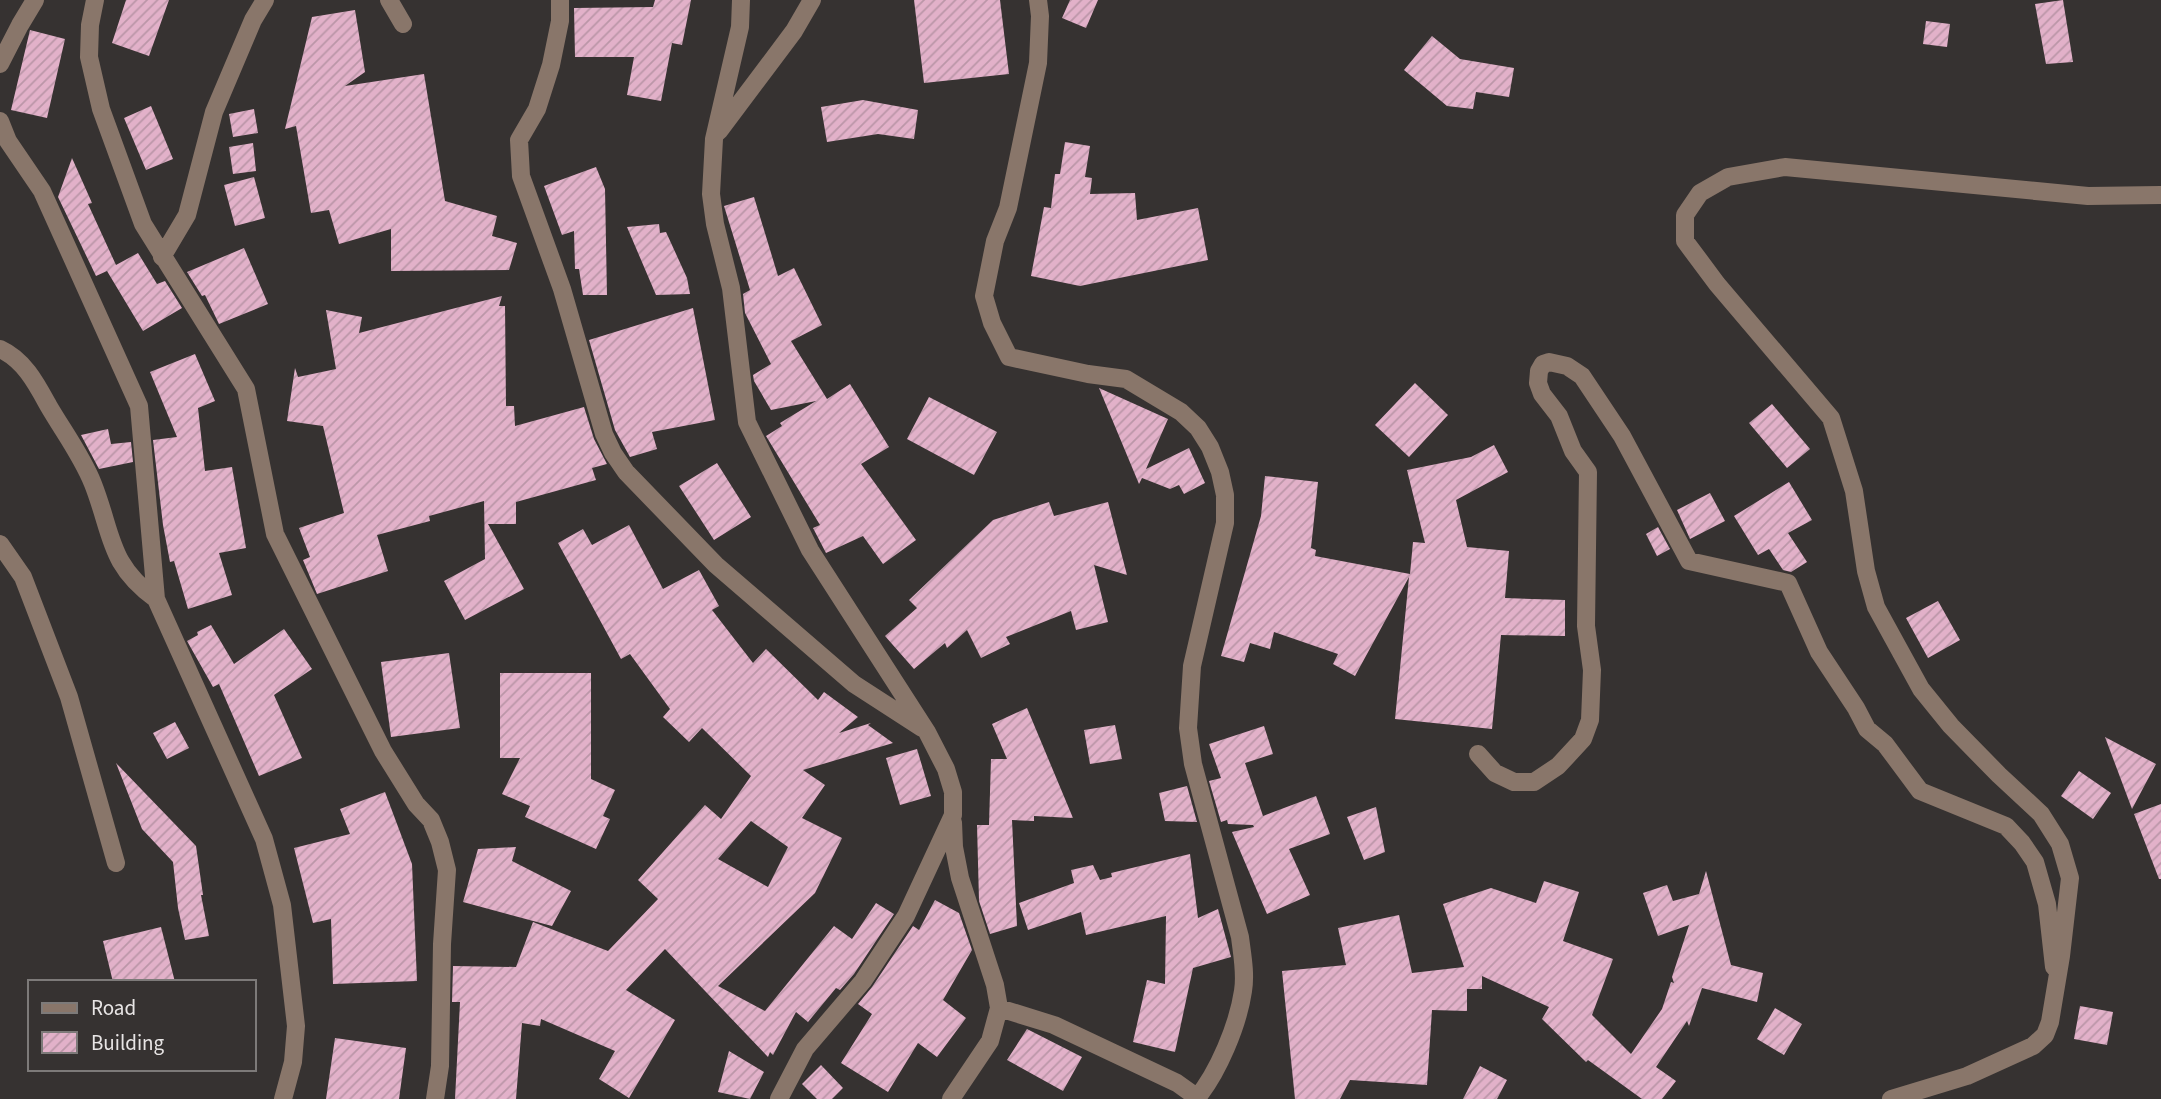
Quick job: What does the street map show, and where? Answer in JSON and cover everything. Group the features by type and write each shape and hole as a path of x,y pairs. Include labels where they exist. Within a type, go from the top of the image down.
{"street":[{"path":"0,64 20,24 36,0"},
{"path":"95,0 90,25 89,57 101,110 143,224 246,389 275,534 383,751 416,804 431,820 440,842 447,870 442,944 440,1066 435,1099"},
{"path":"162,257 187,215 214,112 253,20 265,0"},
{"path":"389,0 403,24"},
{"path":"560,0 560,21 551,65 537,109 519,140 521,176 562,289 604,434 613,453 626,472 716,565 854,684 927,732"},
{"path":"741,0 740,27 714,139 711,194 715,224 731,288 747,422 810,550 927,732 946,769 953,792 954,847 960,878 995,985 999,1008 990,1041 951,1099"},
{"path":"714,139 794,31 812,0"},
{"path":"999,1008 1054,1025 1177,1083 1197,1098 1216,1072 1244,990 1240,937 1193,764 1188,729 1192,666 1225,523 1225,495 1220,472 1210,447 1198,428 1181,412 1126,379 1009,358 992,323 984,296 995,241 1008,208 1038,63 1041,16 1038,0"},
{"path":"0,121 8,141 42,191 139,406 156,599 264,839 282,905 296,1026 293,1062 283,1099"},
{"path":"1891,1099 1967,1076 2033,1046 2045,1035 2066,925 2070,878 2060,844 2041,814 1951,726 1921,688 1876,607 1866,571 1854,491 1831,418 1717,284 1685,241 1685,215 1700,193 1728,177 1785,167 2088,195 2161,195"},
{"path":"0,349 22,365 36,383 93,483 117,557 131,579 156,599"},
{"path":"1478,754 1495,773 1514,782 1534,782 1558,766 1583,739 1590,720 1592,670 1586,626 1588,472 1573,451 1559,416 1542,394 1538,383 1539,371 1543,364 1549,362 1567,366 1582,376 1622,436 1689,561 1788,583 1819,652 1867,729 1885,744 1920,791 2006,826 2022,843 2035,862 2047,904 2056,987"},
{"path":"0,544 23,577 69,696 116,863"},
{"path":"779,1099 805,1049 863,981 906,915 953,815"}],"building":[{"path":"126,0 169,0 149,56 112,43"},
{"path":"655,0 691,0 682,45 672,43 661,101 627,95 634,57 575,57 574,8 653,7"},
{"path":"914,0 1000,0 1009,74 924,83"},
{"path":"1070,0 1098,0 1086,28 1062,18"},
{"path":"2063,0 2073,62 2046,64 2035,4"},
{"path":"355,10 365,72 345,86 424,74 445,201 497,216 492,236 517,243 509,270 391,271 391,229 339,244 329,210 311,213 296,126 285,129 312,17"},
{"path":"1926,21 1950,24 1947,47 1923,44"},
{"path":"30,30 65,39 47,118 11,110"},
{"path":"1432,36 1460,59 1514,68 1509,97 1476,92 1473,109 1447,106 1404,70"},
{"path":"863,100 918,110 914,139 878,134 827,142 821,107"},
{"path":"151,106 173,159 146,170 124,118"},
{"path":"254,109 258,133 233,137 229,114"},
{"path":"1065,142 1090,146 1085,177 1092,178 1090,194 1135,193 1137,220 1198,208 1208,260 1080,286 1031,276 1044,207 1051,208 1055,174 1060,174"},
{"path":"253,143 256,171 233,174 229,147"},
{"path":"72,158 92,203 88,204 116,265 138,253 157,284 165,281 182,308 143,331 107,271 96,276 58,197"},
{"path":"596,167 605,189 607,295 583,295 579,269 575,269 574,231 562,235 544,186"},
{"path":"254,177 265,218 235,226 224,185"},
{"path":"754,197 778,276 794,268 822,325 791,341 827,399 850,384 889,447 861,464 916,540 883,564 863,536 826,553 813,528 820,525 766,436 782,426 780,423 816,401 771,410 754,381 753,375 771,364 745,313 743,294 750,290 724,206"},
{"path":"659,224 660,233 666,232 687,278 690,294 656,295 627,227"},
{"path":"244,248 268,304 219,324 205,295 202,296 187,272"},
{"path":"502,296 499,306 505,306 506,406 514,406 515,426 584,407 594,439 607,464 592,468 596,480 516,502 516,524 488,524 524,589 465,620 444,581 485,559 484,501 429,516 430,521 377,535 388,571 317,594 303,560 310,557 299,528 344,513 323,426 287,421 295,368 298,377 336,369 326,310 362,317 359,333"},
{"path":"693,308 715,420 652,432 657,449 630,457 615,430 589,340"},
{"path":"195,354 215,401 198,408 205,471 232,467 246,548 219,553 232,595 188,609 174,561 170,562 153,440 177,437 150,372"},
{"path":"1415,383 1448,415 1409,457 1375,425"},
{"path":"1099,388 1168,419 1146,469 1189,448 1205,483 1184,494 1179,485 1170,489 1142,478 1139,484"},
{"path":"929,397 997,432 974,475 907,439"},
{"path":"1772,404 1810,449 1787,468 1749,423"},
{"path":"108,429 111,444 131,442 133,462 99,469 81,435"},
{"path":"1494,445 1508,472 1456,500 1467,547 1509,551 1505,598 1565,600 1565,636 1501,635 1492,729 1395,719 1409,577 1355,676 1333,664 1338,654 1274,632 1270,649 1250,643 1244,662 1221,656 1261,516 1265,476 1318,482 1311,548 1316,550 1315,556 1410,574 1413,542 1425,543 1407,470 1471,457"},
{"path":"717,463 751,517 714,540 679,486"},
{"path":"1789,482 1812,520 1788,533 1807,562 1791,572 1783,570 1769,549 1758,555 1734,516"},
{"path":"1710,493 1725,521 1690,539 1677,510"},
{"path":"1049,502 1054,516 1108,502 1127,575 1094,565 1108,622 1076,630 1071,611 1006,637 1010,644 981,658 967,630 947,648 945,643 914,669 885,636 917,608 909,600 993,520"},
{"path":"629,525 663,589 699,570 719,606 712,610 753,663 766,649 818,700 824,692 858,717 839,733 871,723 868,725 893,743 803,770 825,785 802,818 842,838 815,893 718,986 765,1011 834,926 852,939 876,903 894,914 854,974 840,990 836,988 808,1022 796,1012 773,1055 770,1052 768,1057 665,949 626,990 675,1020 629,1098 599,1079 615,1051 541,1019 540,1026 522,1023 516,1099 455,1099 460,1002 452,1002 453,966 516,967 533,922 608,951 658,899 638,880 705,805 721,819 751,776 702,728 689,742 663,717 670,709 630,654 621,659 558,543 583,529 592,545","holes":["751,821 788,847 768,887 718,859"]},
{"path":"1658,527 1670,549 1657,556 1646,534"},
{"path":"1938,601 1960,640 1928,658 1906,618"},
{"path":"211,625 234,664 284,629 312,669 274,695 302,758 259,776 219,684 213,687 187,641"},
{"path":"449,653 460,728 391,737 381,662"},
{"path":"500,673 591,673 591,779 615,790 603,816 610,819 596,849 525,817 530,806 502,794 520,758 500,758"},
{"path":"1027,708 1073,818 1034,816 1034,821 1012,820 1017,926 990,934 979,901 977,825 989,825 991,759 1007,759 992,724"},
{"path":"175,722 189,748 167,759 153,733"},
{"path":"1115,725 1122,759 1090,764 1084,730"},
{"path":"1264,726 1273,754 1245,763 1263,816 1316,796 1330,834 1289,849 1310,895 1267,914 1232,832 1254,827 1228,824 1227,820 1221,822 1209,781 1221,778 1209,744"},
{"path":"2105,737 2156,764 2132,809"},
{"path":"917,749 931,796 900,805 886,758"},
{"path":"116,763 196,846 209,936 185,940 173,862 142,829"},
{"path":"2079,771 2111,793 2093,819 2061,796"},
{"path":"1187,786 1197,822 1165,821 1159,793"},
{"path":"385,792 412,864 417,981 333,984 331,919 313,923 294,848 350,834 340,809"},
{"path":"2161,804 2161,879 2159,879 2134,814"},
{"path":"1376,807 1385,852 1364,860 1347,817"},
{"path":"516,847 512,861 571,891 552,926 463,902 478,849"},
{"path":"1190,854 1198,918 1218,909 1231,957 1193,968 1175,1052 1133,1042 1147,980 1165,984 1166,916 1086,935 1081,912 1028,930 1019,903 1074,883 1071,870 1093,865 1100,880 1112,877 1111,873"},
{"path":"1706,871 1731,965 1763,973 1757,1002 1702,988 1689,1026 1687,1021 1656,1067 1676,1081 1662,1099 1642,1099 1588,1060 1586,1062 1542,1019 1549,1007 1482,976 1482,989 1467,989 1467,1011 1432,1010 1427,1085 1350,1080 1340,1099 1295,1099 1282,971 1346,965 1338,928 1399,915 1412,973 1464,967 1443,904 1491,888 1536,903 1544,881 1579,892 1563,941 1613,959 1592,1015 1631,1054 1662,1009 1671,982 1674,983 1672,977 1689,925 1658,936 1643,893 1667,885 1673,901 1699,894"},
{"path":"935,900 959,913 972,950 943,1000 966,1018 937,1057 918,1043 888,1092 841,1063 872,1014 858,1004 913,926 919,930"},
{"path":"161,927 174,980 113,980 103,941"},
{"path":"2080,1006 2113,1012 2107,1045 2074,1039"},
{"path":"1775,1008 1802,1024 1784,1055 1757,1039"},
{"path":"1027,1029 1082,1057 1063,1091 1007,1060"},
{"path":"335,1038 406,1048 399,1099 326,1099"},
{"path":"729,1051 764,1072 750,1099 718,1092"},
{"path":"821,1065 843,1088 832,1099 817,1099 802,1084"},
{"path":"1480,1066 1507,1080 1497,1099 1463,1099"}]}
